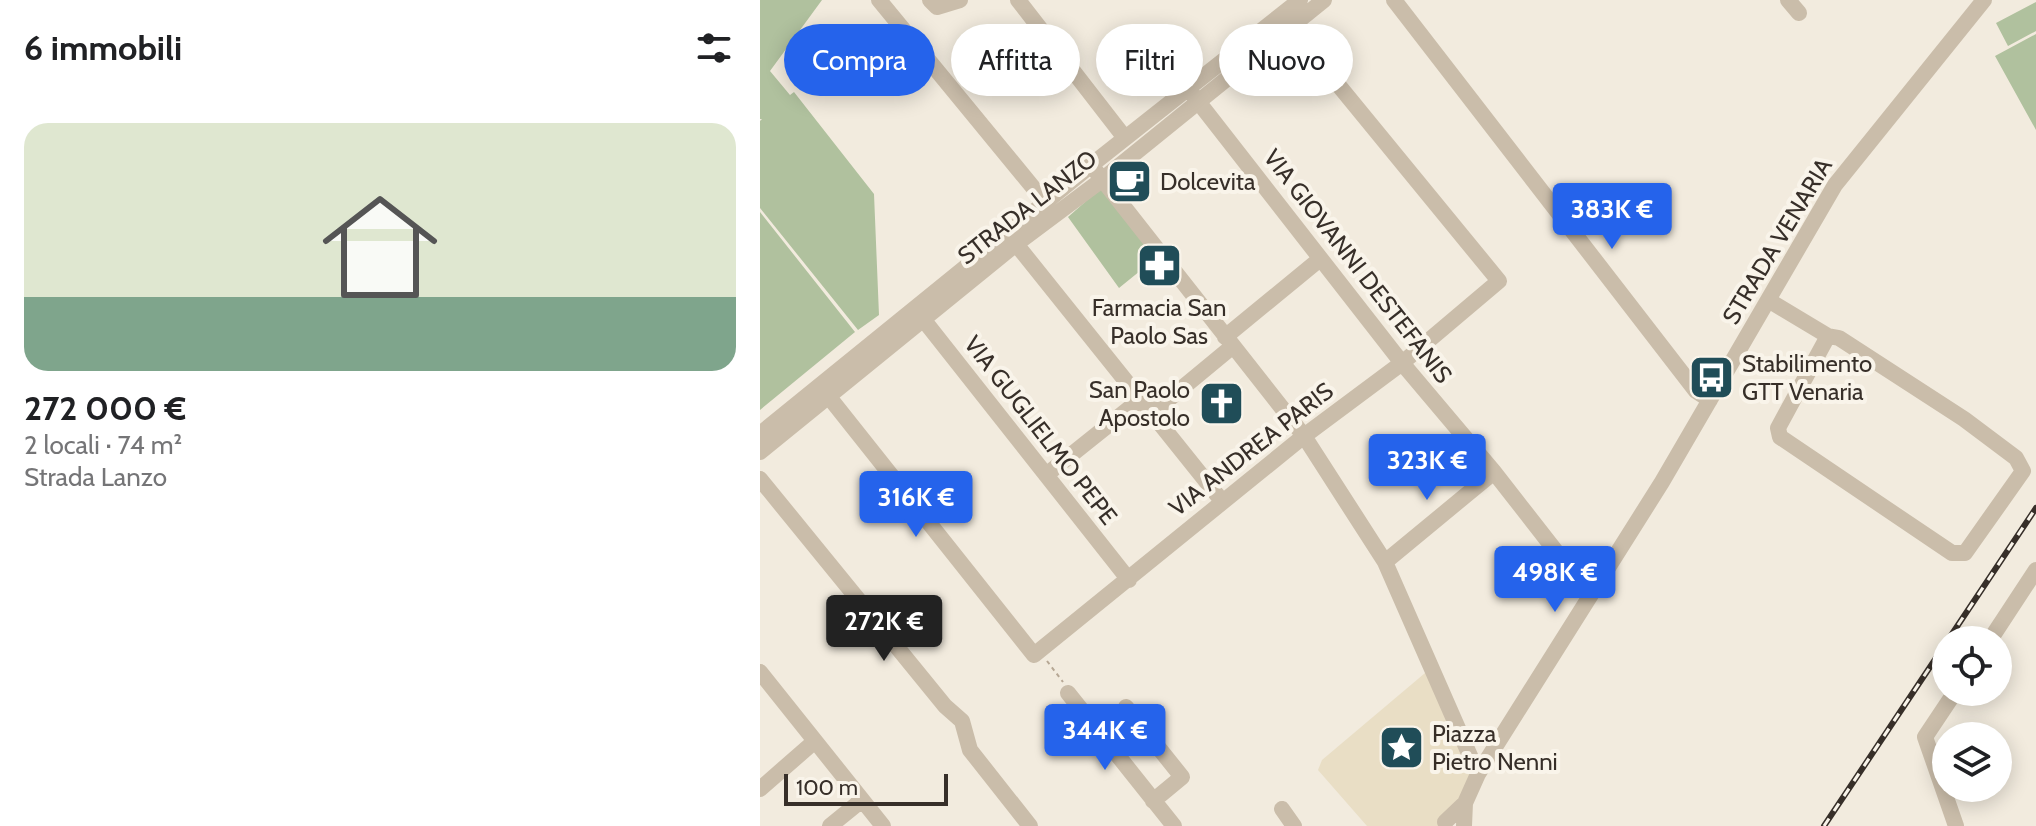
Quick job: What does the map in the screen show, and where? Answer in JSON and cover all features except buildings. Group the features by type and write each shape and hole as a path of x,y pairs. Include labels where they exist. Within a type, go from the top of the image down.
{"street":[{"path":"879,0 1045,202"},
{"path":"930,0 937,7 960,0"},
{"name":"STRADA LANZO","path":"1018,0 1125,138"},
{"name":"STRADA LANZO","path":"1286,21 1300,0"},
{"name":"STRADA LANZO","path":"1203,86 1286,21 1324,0"},
{"path":"1394,0 1696,391 1710,400"},
{"name":"STRADA VENARIA","path":"1465,803 1478,774 1666,475 1835,185 1984,0"},
{"name":"VIA ANDREA PARIS","path":"1037,653 1222,501 1402,363 1499,281 1286,21"},
{"name":"STRADA LANZO","path":"760,452 829,397 1045,202 1125,138 1190,96"},
{"name":"STRADA LANZO","path":"760,434 1103,179 1191,96"},
{"name":"VIA GIOVANNI DESTEFANIS","path":"1193,96 1402,363 1494,472 1590,595"},
{"path":"1091,165 1304,436 1385,562 1478,774"},
{"path":"1016,244 1222,501"},
{"path":"1152,413 1320,259"},
{"path":"1768,300 1828,336 1839,338 1964,419 2016,458 2023,471 1965,553 1952,553 1780,437 1778,428 1828,336"},
{"name":"VIA GUGLIELMO PEPE","path":"919,315 1129,580"},
{"path":"829,397 1037,653"},
{"path":"1046,475 1141,399"},
{"path":"1385,562 1494,472"},
{"path":"760,479 945,706 962,721 970,750 1030,826"},
{"path":"1999,626 2036,570"},
{"path":"760,672 883,826"},
{"path":"1068,693 1174,826"},
{"path":"1946,706 1925,737 1956,826"},
{"path":"1126,707 1182,777 1153,801"},
{"path":"760,789 815,741"},
{"path":"830,826 862,800"},
{"path":"1445,825 1465,803"},
{"path":"1464,826 1465,803"},
{"path":"1282,809 1294,826"}],"path":[{"path":"1037,653 1067,687 1068,693"}],"green space":[{"path":"760,0 822,0 804,24 784,24 784,52 770,71 784,88 784,96 797,96 874,194 879,315 858,330 760,208"},
{"path":"2036,2 2036,31 2008,46 1996,23"},
{"path":"2036,34 2036,130 1995,56"},
{"path":"1102,187 1156,258 1119,288 1068,217"},
{"path":"760,212 855,332 760,410"}],"shaded area":[{"name":"Piazza Pietro Nenni","path":"1431,668 1478,774 1444,826 1367,826 1318,770 1322,760"}],"railway":[{"path":"1957,626 2036,508"},
{"path":"1824,826 1932,664"}],"place":[{"name":"Dolcevita","path":"1129,181"},
{"name":"Farmacia San Paolo Sas","path":"1159,265"},
{"name":"Stabilimento GTT Venaria","path":"1711,377"},
{"name":"San Paolo Apostolo","path":"1221,403"},
{"name":"Piazza Pietro Nenni","path":"1401,747"}]}
